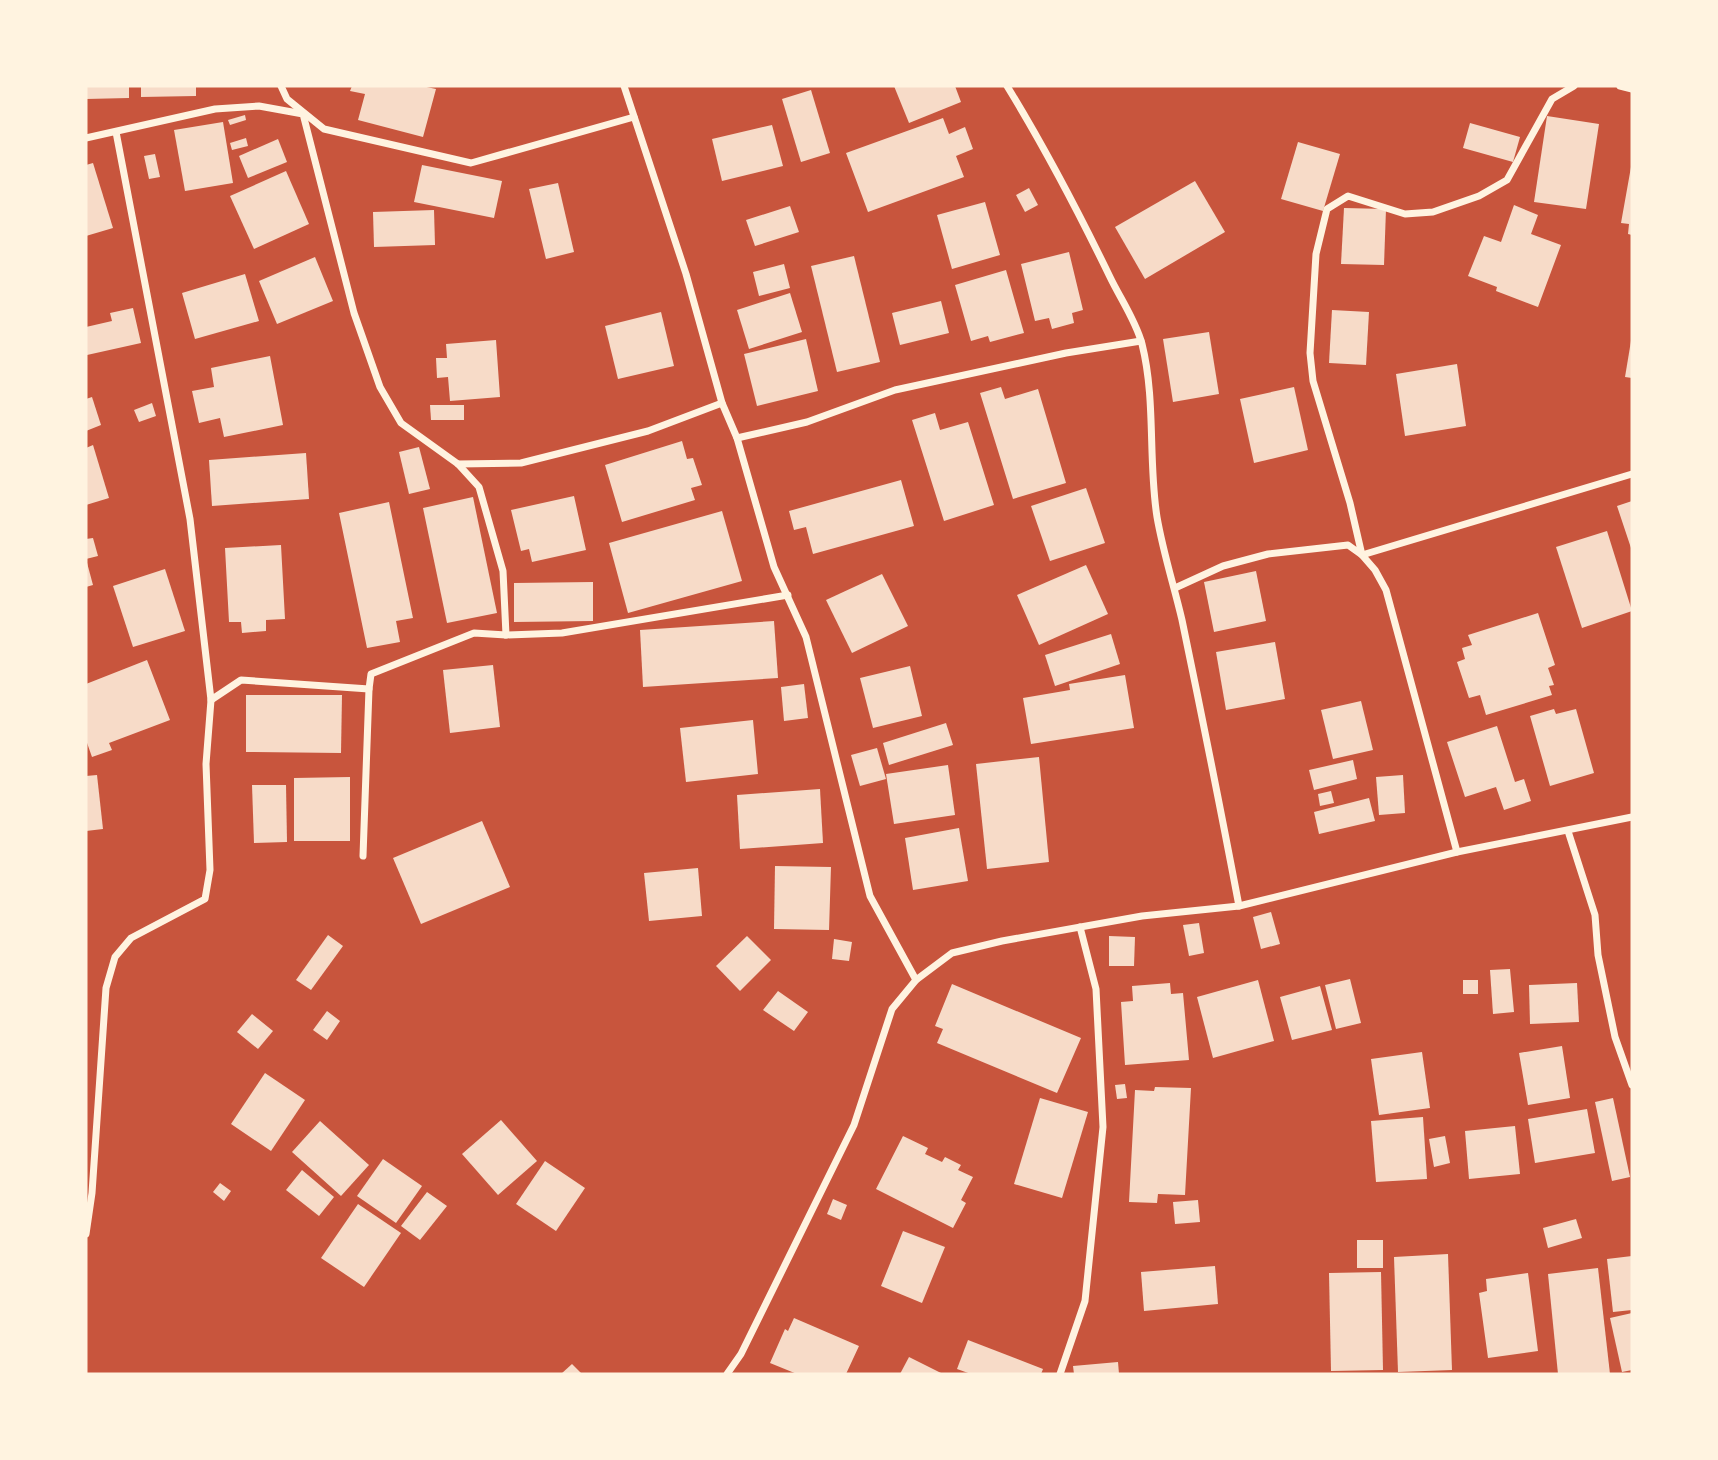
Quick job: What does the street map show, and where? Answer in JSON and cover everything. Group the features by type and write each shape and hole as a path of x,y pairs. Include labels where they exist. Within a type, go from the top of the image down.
{"street":[{"path":"281,86 287,99 324,129 471,163 634,117"},
{"path":"624,86 686,274 722,403 737,438 774,567 806,637 870,896 916,980"},
{"path":"1007,86 1075,204 1142,341 1152,434 1152,477 1158,519 1175,587 1239,906"},
{"path":"1362,555 1350,503 1313,381 1310,353 1316,254 1327,209 1348,196 1405,214 1433,212 1479,196 1507,180 1552,99 1574,86"},
{"path":"1620,86 1632,89"},
{"path":"86,138 215,109 259,106 303,114"},
{"path":"303,114 354,313 380,387 401,423 458,464 478,487 503,571 506,635"},
{"path":"86,1234 92,1193 106,988 116,957 131,938 205,899 210,870 206,764 211,700 190,519 116,132"},
{"path":"737,438 807,422 895,390 1066,353 1142,341"},
{"path":"458,464 521,463 648,431 722,403"},
{"path":"1362,555 1632,474"},
{"path":"1175,587 1223,566 1268,554 1348,545 1362,555 1375,570 1385,590 1457,852"},
{"path":"363,856 371,674 474,633 506,635 562,632 788,595"},
{"path":"211,700 241,680 369,689"},
{"path":"727,1374 741,1354 855,1125 891,1009 916,980 952,953 1142,916 1239,906 1457,852 1632,817"},
{"path":"1568,831 1595,915 1598,955 1615,1037 1632,1085"},
{"path":"1060,1374 1085,1301 1102,1126 1096,989 1080,927"}],"building":[{"path":"86,86 129,86 129,98 86,99"},
{"path":"141,86 196,86 196,96 141,97"},
{"path":"352,86 422,86 436,89 423,137 358,120 365,94 350,91"},
{"path":"894,86 955,86 961,102 909,123"},
{"path":"811,90 830,153 801,162 782,99"},
{"path":"245,115 246,120 230,125 228,120"},
{"path":"1547,116 1599,124 1586,209 1534,202"},
{"path":"943,118 949,134 965,127 973,149 956,156 964,177 868,212 846,153"},
{"path":"223,122 233,183 185,191 174,130"},
{"path":"1470,123 1520,137 1513,162 1463,148"},
{"path":"772,125 783,166 722,181 712,139"},
{"path":"246,138 248,146 232,150 230,143"},
{"path":"278,139 287,162 248,178 239,156"},
{"path":"1298,142 1340,154 1323,211 1281,199"},
{"path":"155,154 160,177 149,179 144,156"},
{"path":"93,163 113,228 86,236 86,165"},
{"path":"422,165 502,181 494,218 414,202"},
{"path":"1631,167 1632,235 1628,234 1629,224 1621,223"},
{"path":"286,171 309,224 254,249 230,196"},
{"path":"1195,181 1225,232 1145,279 1115,227"},
{"path":"558,183 574,252 546,259 529,189"},
{"path":"1029,188 1038,205 1025,212 1016,195"},
{"path":"985,202 1000,255 952,269 937,215"},
{"path":"1514,205 1538,215 1531,234 1561,245 1538,307 1496,291 1497,287 1468,276 1484,236 1501,242"},
{"path":"790,206 799,232 755,246 746,220"},
{"path":"1344,208 1386,209 1384,265 1341,264"},
{"path":"434,210 435,245 374,247 373,212"},
{"path":"1069,252 1083,310 1072,313 1074,323 1052,329 1049,318 1035,321 1021,264"},
{"path":"854,256 880,362 837,372 811,266"},
{"path":"315,257 333,301 277,324 259,281"},
{"path":"784,264 790,288 759,296 753,272"},
{"path":"1006,270 1024,333 990,342 988,336 971,341 955,285"},
{"path":"245,274 259,321 195,339 182,293"},
{"path":"790,293 802,332 749,349 737,310"},
{"path":"941,301 949,333 900,345 892,313"},
{"path":"133,308 141,343 87,355 86,327 112,321 110,313"},
{"path":"1332,310 1369,312 1366,365 1329,363"},
{"path":"661,312 674,366 618,379 605,326"},
{"path":"1209,332 1219,394 1173,402 1163,339"},
{"path":"806,339 818,391 757,406 744,354"},
{"path":"496,340 500,397 450,401 448,377 437,378 436,358 447,358 446,344"},
{"path":"1632,342 1632,378 1625,377"},
{"path":"270,356 283,425 224,437 220,418 199,423 192,391 214,387 211,368"},
{"path":"1457,364 1466,426 1405,436 1396,374"},
{"path":"1001,387 1005,399 1038,389 1066,483 1013,499 980,393"},
{"path":"1294,387 1308,450 1254,463 1240,399"},
{"path":"92,397 101,425 86,431 86,399"},
{"path":"152,403 156,416 139,422 134,410"},
{"path":"430,405 464,405 464,420 431,420"},
{"path":"935,413 940,430 968,422 994,505 944,521 912,420"},
{"path":"682,441 687,459 693,458 702,485 691,488 695,500 622,522 605,465"},
{"path":"93,445 109,498 86,505 86,448"},
{"path":"419,447 430,489 409,494 399,452"},
{"path":"306,453 309,499 212,506 209,460"},
{"path":"901,480 914,526 813,554 806,527 794,530 789,511"},
{"path":"1086,488 1105,543 1050,561 1031,506"},
{"path":"574,496 586,550 532,562 529,549 521,551 511,510"},
{"path":"473,497 497,613 447,623 423,508"},
{"path":"1632,501 1632,551 1617,506"},
{"path":"389,502 413,618 396,621 400,642 367,648 339,513"},
{"path":"722,511 742,581 628,613 609,543"},
{"path":"1607,531 1632,611 1582,628 1556,547"},
{"path":"93,538 98,556 86,559 86,539"},
{"path":"281,545 285,619 266,620 266,631 242,633 241,622 229,622 225,548"},
{"path":"86,559 93,585 86,587"},
{"path":"1086,565 1108,614 1039,645 1017,595"},
{"path":"165,569 185,631 133,647 113,586"},
{"path":"1256,571 1266,621 1214,632 1204,582"},
{"path":"882,574 908,626 852,653 826,600"},
{"path":"593,582 593,621 514,622 514,583"},
{"path":"1538,613 1555,665 1548,668 1554,685 1549,686 1552,695 1486,715 1480,695 1469,698 1457,662 1465,659 1462,648 1472,645 1468,635"},
{"path":"774,621 778,678 643,687 640,630"},
{"path":"1111,634 1120,664 1055,686 1045,655"},
{"path":"1275,642 1285,699 1226,710 1216,652"},
{"path":"147,660 170,720 109,743 112,750 92,757 86,740 86,684"},
{"path":"493,665 500,727 450,733 443,670"},
{"path":"910,666 922,716 873,728 860,678"},
{"path":"1125,675 1134,728 1031,744 1023,698 1070,690 1069,684"},
{"path":"804,684 808,718 784,721 781,687"},
{"path":"246,695 342,695 341,753 246,752"},
{"path":"1361,701 1373,750 1333,759 1321,710"},
{"path":"1554,709 1556,714 1576,709 1594,773 1550,786 1530,716"},
{"path":"753,720 758,774 686,782 680,728"},
{"path":"946,723 953,745 889,765 883,743"},
{"path":"1497,726 1515,782 1524,779 1531,801 1504,810 1496,787 1465,797 1447,742"},
{"path":"877,748 886,779 860,786 851,755"},
{"path":"1039,757 1049,862 987,869 976,764"},
{"path":"1353,760 1357,779 1314,790 1309,770"},
{"path":"948,765 955,815 894,824 886,774"},
{"path":"97,775 103,829 86,831 86,776"},
{"path":"1403,775 1405,813 1379,815 1376,777"},
{"path":"350,777 350,841 294,841 294,778"},
{"path":"252,785 286,785 287,842 254,843"},
{"path":"820,789 823,843 740,849 737,795"},
{"path":"1331,791 1334,803 1320,806 1318,794"},
{"path":"1369,798 1375,821 1319,834 1314,812"},
{"path":"482,821 510,887 421,924 393,858"},
{"path":"959,828 968,881 913,890 905,838"},
{"path":"775,866 831,867 829,930 774,929"},
{"path":"698,868 702,916 649,921 644,873"},
{"path":"1271,912 1280,944 1261,949 1253,917"},
{"path":"1199,923 1204,953 1189,956 1183,925"},
{"path":"328,935 343,946 311,990 296,980"},
{"path":"747,936 771,960 740,991 716,966"},
{"path":"1109,936 1135,937 1134,966 1109,966"},
{"path":"834,939 852,942 849,961 832,959"},
{"path":"1510,969 1514,1012 1493,1014 1490,970"},
{"path":"1350,979 1361,1023 1336,1029 1325,985"},
{"path":"1258,980 1274,1041 1213,1058 1197,997"},
{"path":"1463,980 1478,980 1478,994 1463,994"},
{"path":"1170,983 1171,994 1183,993 1189,1060 1125,1065 1121,1002 1133,1001 1132,986"},
{"path":"1577,983 1579,1022 1530,1024 1529,985"},
{"path":"952,984 1081,1038 1057,1093 937,1043 943,1029 935,1026"},
{"path":"1320,986 1332,1030 1292,1040 1280,997"},
{"path":"778,991 808,1012 794,1031 763,1010"},
{"path":"327,1011 340,1021 327,1040 313,1030"},
{"path":"252,1014 273,1031 258,1049 237,1032"},
{"path":"1562,1046 1570,1098 1528,1105 1519,1053"},
{"path":"1422,1052 1430,1108 1379,1115 1371,1059"},
{"path":"265,1073 305,1100 271,1151 231,1124"},
{"path":"1125,1084 1127,1098 1117,1099 1115,1085"},
{"path":"1155,1087 1191,1088 1185,1195 1158,1194 1157,1203 1129,1202 1135,1090 1154,1091"},
{"path":"1040,1098 1088,1112 1062,1198 1014,1184"},
{"path":"1613,1098 1630,1177 1612,1181 1595,1102"},
{"path":"1587,1109 1595,1153 1535,1163 1528,1119"},
{"path":"1423,1117 1427,1179 1376,1182 1371,1121"},
{"path":"501,1120 537,1161 498,1195 462,1154"},
{"path":"320,1121 369,1165 341,1196 292,1152"},
{"path":"1515,1126 1520,1174 1469,1179 1465,1131"},
{"path":"903,1136 928,1148 925,1154 942,1162 945,1157 961,1165 958,1170 973,1177 961,1200 966,1203 953,1228 876,1189"},
{"path":"1445,1136 1450,1163 1434,1167 1429,1139"},
{"path":"383,1159 422,1186 396,1223 357,1196"},
{"path":"545,1161 585,1188 556,1231 516,1204"},
{"path":"302,1170 334,1197 319,1216 286,1190"},
{"path":"220,1183 231,1191 224,1201 213,1192"},
{"path":"427,1192 447,1206 420,1240 401,1226"},
{"path":"833,1199 847,1205 841,1220 827,1214"},
{"path":"1198,1200 1200,1222 1175,1224 1173,1202"},
{"path":"358,1204 401,1233 364,1287 321,1258"},
{"path":"1576,1219 1582,1238 1548,1248 1543,1228"},
{"path":"903,1231 945,1247 922,1303 881,1286"},
{"path":"1357,1240 1383,1240 1383,1268 1357,1268"},
{"path":"1448,1254 1452,1370 1398,1372 1394,1257"},
{"path":"1632,1256 1632,1310 1613,1312 1607,1259"},
{"path":"1215,1266 1218,1304 1144,1311 1141,1272"},
{"path":"1598,1268 1610,1374 1558,1374 1548,1274"},
{"path":"1381,1272 1383,1370 1331,1371 1329,1273"},
{"path":"1528,1273 1538,1351 1488,1358 1479,1293 1487,1291 1486,1279"},
{"path":"1632,1313 1632,1370 1622,1372 1610,1318"},
{"path":"794,1318 859,1346 846,1374 797,1374 770,1363 785,1329 788,1331"},
{"path":"968,1340 1043,1369 1041,1374 971,1374 957,1369"},
{"path":"909,1357 943,1374 900,1374"},
{"path":"1118,1362 1119,1374 1074,1374 1073,1366"},
{"path":"572,1364 582,1374 561,1374"}]}
